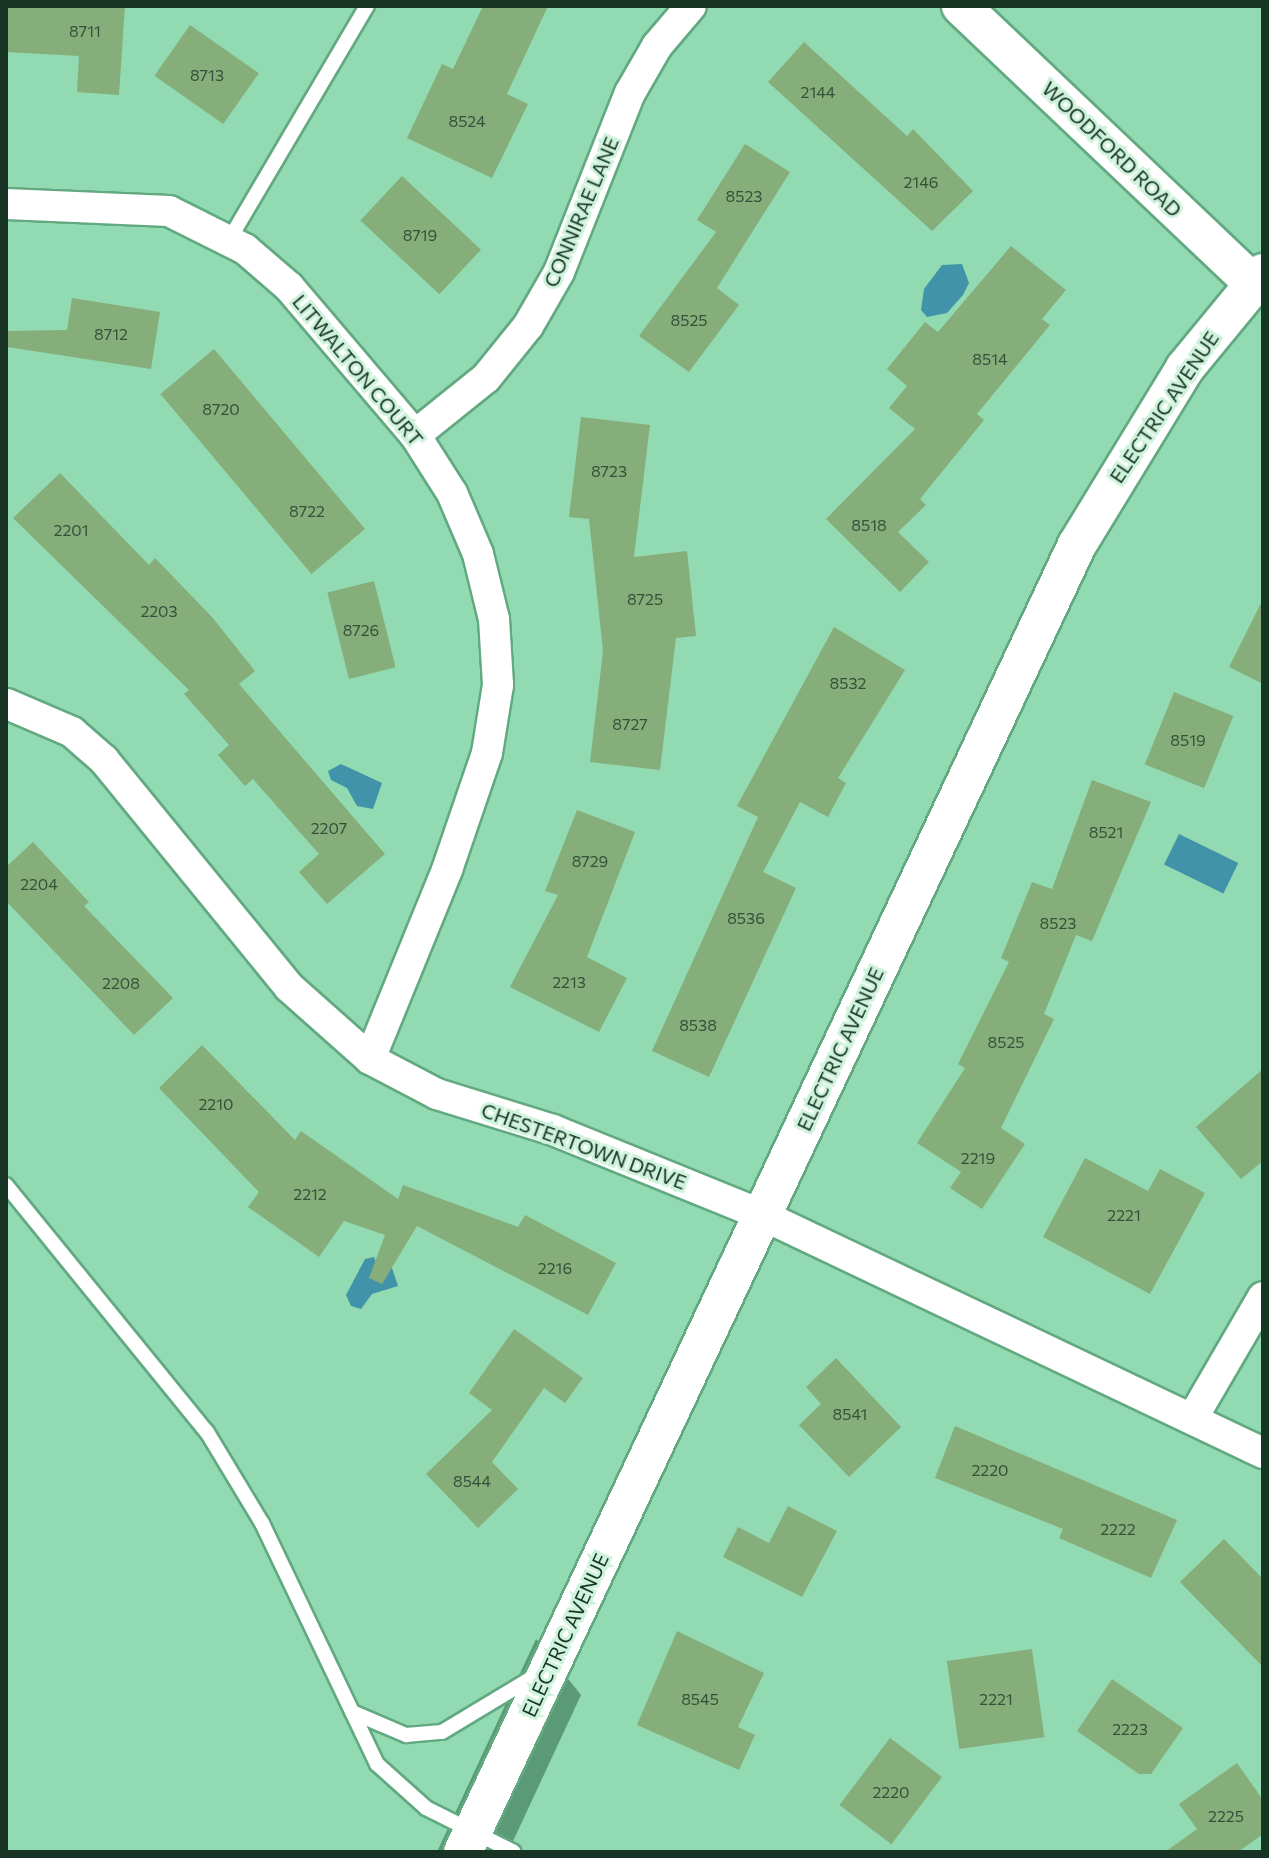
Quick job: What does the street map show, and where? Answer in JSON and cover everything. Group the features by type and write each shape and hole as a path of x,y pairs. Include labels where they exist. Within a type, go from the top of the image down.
{"street":[{"name":"CONNIRAE LANE","path":"415,435 486,378 528,326 559,272 630,93 657,46 691,6"},
{"name":"WOODFORD ROAD","path":"961,6 1260,283"},
{"name":"LITWALTON COURT","path":"6,204 136,205 201,223 229,240 289,287 415,435 452,493 478,554 494,619 498,685 487,753 447,870 370,1059"},
{"name":"ELECTRIC AVENUE","path":"468,1842 1077,545 1185,368 1260,283"},
{"name":"CHESTERTOWN DRIVE","path":"7,704 72,732 104,760 289,987 370,1059 437,1094 553,1130 762,1215 1263,1453"},
{"path":"1192,1419 1263,1297"}],"lane":[{"path":"229,240 367,6"},
{"path":"6,1185 207,1432 269,1537 377,1764 398,1786 468,1842 514,1852"},
{"path":"352,1712 406,1735 442,1732 549,1667"}],"green space":[{"path":"536,1639 581,1695 508,1852 437,1852"}],"water":[{"path":"962,264 969,283 963,295 947,313 927,317 921,310 924,289 942,265"},
{"path":"341,764 382,783 373,809 357,806 347,788 331,780 328,771"},
{"path":"1179,834 1238,863 1223,893 1164,865"},
{"path":"374,1257 377,1265 392,1268 398,1286 372,1294 361,1309 351,1306 346,1295 365,1259"}],"building":[{"path":"6,6 125,6 119,95 77,92 79,56 6,52"},
{"path":"483,6 548,6 507,94 528,104 492,178 407,138 442,64 453,69"},
{"path":"190,25 259,73 223,124 154,76"},
{"path":"804,42 907,136 913,129 973,191 932,231 768,82"},
{"path":"745,144 790,172 717,288 739,305 689,372 639,336 716,232 697,220"},
{"path":"402,176 481,250 439,294 360,221"},
{"path":"1011,246 1066,290 1042,319 1050,325 977,414 984,420 920,499 926,505 898,532 929,562 900,592 826,519 915,429 889,408 907,386 887,369 925,322 938,332"},
{"path":"72,298 160,312 151,369 7,347 8,331 67,330"},
{"path":"214,349 365,529 311,574 160,394"},
{"path":"581,417 650,425 634,557 687,551 696,636 676,638 660,770 590,762 603,651 589,519 569,517"},
{"path":"60,473 149,565 155,558 212,617 255,671 239,684 385,854 327,904 299,872 319,854 253,779 245,786 218,755 229,745 184,694 189,690 13,518"},
{"path":"374,581 396,667 349,679 327,593"},
{"path":"1263,599 1263,684 1229,667"},
{"path":"834,627 905,670 838,778 846,783 828,817 800,802 763,872 796,888 709,1077 652,1051 758,817 737,806"},
{"path":"1174,692 1233,716 1204,788 1145,764"},
{"path":"1092,780 1151,802 1092,941 1076,935 1044,1014 1054,1019 1001,1128 1025,1144 982,1209 950,1188 961,1172 917,1143 965,1068 958,1064 1009,962 1001,958 1032,882 1052,889"},
{"path":"577,810 635,832 587,957 627,978 599,1032 510,987 558,895 545,891"},
{"path":"33,842 89,902 84,906 173,998 134,1035 6,901 6,867"},
{"path":"202,1045 295,1140 301,1131 398,1199 403,1185 518,1227 525,1215 616,1263 588,1315 417,1226 382,1284 369,1278 385,1235 344,1221 319,1257 248,1207 259,1192 159,1088"},
{"path":"1263,1069 1263,1161 1241,1179 1196,1127"},
{"path":"1085,1158 1148,1191 1160,1169 1205,1193 1150,1294 1043,1237"},
{"path":"514,1329 583,1378 565,1403 544,1388 492,1462 518,1489 478,1528 426,1474 492,1410 469,1393"},
{"path":"836,1358 901,1427 849,1477 799,1425 821,1404 806,1387"},
{"path":"955,1426 1177,1520 1151,1578 1059,1538 1063,1529 935,1478"},
{"path":"788,1506 837,1531 802,1597 723,1557 738,1527 769,1543"},
{"path":"1224,1539 1263,1579 1263,1667 1180,1582"},
{"path":"677,1631 764,1673 738,1727 755,1735 739,1770 637,1725"},
{"path":"1032,1649 1044,1737 959,1749 947,1661"},
{"path":"1112,1679 1183,1728 1151,1774 1139,1774 1077,1731"},
{"path":"890,1738 942,1777 891,1844 839,1805"},
{"path":"1237,1763 1263,1800 1263,1834 1238,1852 1165,1852 1197,1829 1179,1804"}]}
